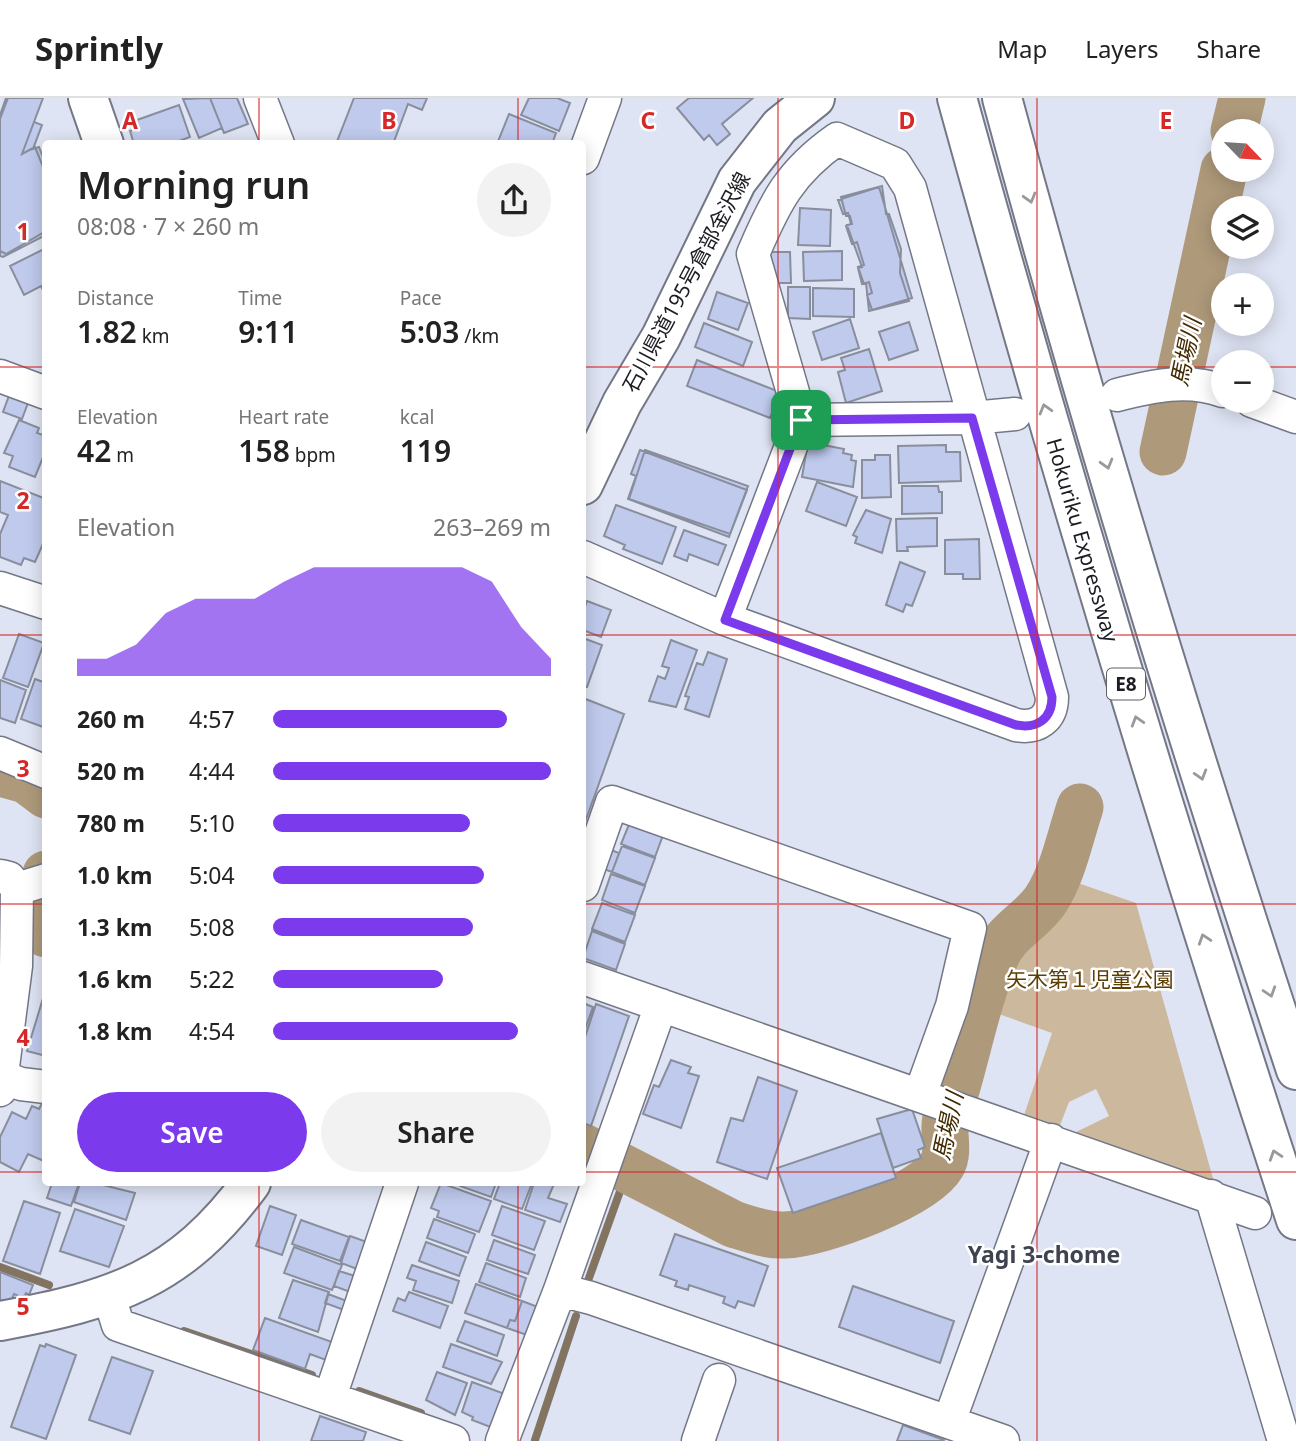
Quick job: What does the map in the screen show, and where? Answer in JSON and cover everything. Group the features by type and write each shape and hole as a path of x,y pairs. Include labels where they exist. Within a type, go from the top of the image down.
{"main road":[{"path":"89,98 103,140"},
{"name":"石川県道195号倉部金沢線","path":"586,479 622,403 661,337 737,181 763,143 792,114 815,98"},
{"name":"Hokuriku Expressway","path":"957,98 1107,624 1189,895 1296,1220"},
{"name":"E8","path":"1002,98 1127,533 1233,879 1296,1070"},
{"path":"0,1321 109,1296 146,1279 191,1251 249,1186"}],"street":[{"path":"260,98 276,140"},
{"path":"586,150 605,98"},
{"path":"586,558 725,620 1016,725 1032,726 1045,719 1052,697 910,188 895,164 837,139 807,160 787,186 753,254 801,420 725,620"},
{"path":"0,376 42,392"},
{"path":"1117,395 1158,384 1211,386"},
{"path":"1274,408 1296,416"},
{"path":"801,420 972,418 1015,414"},
{"path":"0,588 42,602"},
{"path":"0,753 42,770"},
{"path":"586,876 612,802 970,928 928,1098"},
{"path":"23,883 16,966 1,1081 42,1087"},
{"path":"586,979 1255,1213"},
{"path":"502,1441 560,1290 593,1183 612,1146 661,1005"},
{"path":"949,1422 1051,1140"},
{"path":"330,1397 401,1186"},
{"path":"1211,1196 1284,1441"},
{"path":"560,1290 592,1298 1003,1441"},
{"path":"109,1296 118,1325 453,1441"},
{"path":"698,1441 719,1380"}],"green space":[{"name":"矢木第１児童公園","path":"1072,881 1136,903 1214,1182 1074,1133 1109,1116 1096,1089 1069,1102 1059,1128 1024,1115 1052,1033 996,1013 1010,969 1055,918"}],"building":[{"path":"6,98 43,98 34,122 42,125 33,149 39,147 42,155 42,233 6,254 0,251 0,115"},
{"path":"8,98 43,98 22,154 35,147 42,164 42,237 3,257 0,256 0,119"},
{"path":"210,98 237,98 248,124 224,133"},
{"path":"210,98 222,128 199,138 183,99"},
{"path":"354,98 427,98 422,110 408,104 394,140 338,140"},
{"path":"529,98 557,98 570,103 559,131 521,115"},
{"path":"689,98 753,98 722,124 730,134 717,145 709,135 704,140 677,108"},
{"path":"179,105 190,137 182,140 133,140 130,131 139,128 137,120"},
{"path":"509,114 556,133 553,140 499,140"},
{"path":"882,186 886,214 889,214 901,249 900,273 909,301 869,311 866,283 862,284 858,268 862,267 847,225 852,224 850,216 846,216 841,197"},
{"path":"879,187 912,298 872,310 867,295 872,293 869,282 864,284 858,267 864,265 857,242 852,244 846,226 851,224 848,213 843,214 838,200"},
{"path":"800,208 831,210 830,246 798,245"},
{"path":"42,250 42,288 41,286 24,295 10,266"},
{"path":"842,251 842,280 804,281 803,252"},
{"path":"769,252 790,252 791,283 778,283"},
{"path":"788,287 810,287 810,319 788,318"},
{"path":"813,288 854,289 854,317 813,316"},
{"path":"717,292 748,303 738,330 708,319"},
{"path":"850,319 859,348 822,360 813,332"},
{"path":"909,322 918,350 889,360 879,332"},
{"path":"704,323 752,342 743,366 695,347"},
{"path":"869,349 882,391 846,403 838,372 845,370 841,358"},
{"path":"697,360 780,392 770,418 687,386"},
{"path":"10,393 29,400 22,419 3,412"},
{"path":"19,420 39,428 37,433 42,435 42,460 35,477 9,467 13,456 4,453"},
{"path":"808,442 844,449 843,453 852,455 851,460 856,461 853,487 802,477"},
{"path":"946,445 946,452 960,452 961,481 899,483 898,446"},
{"path":"640,450 747,490 729,537 628,499 636,476 631,474"},
{"path":"645,450 748,486 730,534 629,499"},
{"path":"875,455 890,455 891,497 862,498 862,460 875,460"},
{"path":"0,481 42,497 42,546 35,562 24,558 21,565 0,557 0,534 8,515 0,512"},
{"path":"817,482 857,497 846,526 806,511"},
{"path":"902,486 938,486 939,492 942,492 942,513 902,514"},
{"path":"616,505 676,527 662,564 623,549 625,545 604,536"},
{"path":"866,510 891,519 882,553 855,543 857,537 853,535"},
{"path":"937,518 937,546 907,547 908,551 897,551 896,519"},
{"path":"684,530 726,545 718,565 689,554 687,561 674,556"},
{"path":"979,539 980,579 963,579 963,574 945,574 945,540"},
{"path":"900,562 925,572 912,606 906,604 903,612 886,605"},
{"path":"587,601 611,610 601,637 586,631"},
{"path":"19,634 42,642 28,687 3,678"},
{"path":"586,639 602,645 586,687"},
{"path":"671,640 697,650 676,707 649,701 658,676 665,679 669,668 662,666"},
{"path":"708,652 727,659 709,717 685,709 689,697 685,696 697,663 703,665"},
{"path":"35,679 42,682 42,727 21,719"},
{"path":"0,680 26,690 15,723 0,718"},
{"path":"586,699 624,714 586,819"},
{"path":"630,822 663,835 655,857 621,844"},
{"path":"622,846 655,858 645,885 612,872"},
{"path":"606,848 619,853 612,872 598,867"},
{"path":"611,874 645,886 635,913 602,900"},
{"path":"602,903 635,915 625,942 592,929"},
{"path":"592,931 625,944 616,970 586,959 586,949"},
{"path":"42,1002 42,1055 27,1051"},
{"path":"586,1004 593,1007 586,1027"},
{"path":"596,1004 629,1016 591,1126 586,1124 586,1034"},
{"path":"671,1060 691,1067 688,1073 699,1076 681,1128 643,1114 654,1085 659,1087"},
{"path":"758,1077 797,1091 767,1179 717,1162 731,1118 743,1121"},
{"path":"42,1103 42,1160 28,1154 19,1172 0,1162 0,1137 12,1112 26,1119 32,1106 39,1109"},
{"path":"912,1109 925,1147 918,1150 921,1158 893,1168 877,1119"},
{"path":"881,1133 896,1178 793,1213 777,1168"},
{"path":"51,1186 78,1186 71,1206 47,1198"},
{"path":"79,1186 107,1186 135,1193 126,1220 74,1202"},
{"path":"440,1186 449,1186 491,1201 479,1232 437,1217 439,1211 431,1208"},
{"path":"460,1186 495,1186 491,1197"},
{"path":"499,1186 531,1186 522,1209 494,1199"},
{"path":"533,1186 553,1186 548,1198 567,1204 560,1222 525,1210"},
{"path":"24,1201 60,1213 40,1274 3,1261"},
{"path":"270,1206 296,1215 282,1255 256,1246"},
{"path":"502,1206 545,1221 534,1250 492,1235"},
{"path":"75,1209 124,1226 109,1267 60,1251"},
{"path":"434,1219 475,1234 468,1253 427,1238"},
{"path":"301,1220 349,1237 340,1261 292,1244"},
{"path":"675,1234 768,1266 754,1306 738,1301 735,1308 723,1303 725,1297 689,1285 688,1290 675,1286 677,1281 660,1275"},
{"path":"350,1236 367,1242 357,1269 341,1263"},
{"path":"494,1240 535,1255 528,1274 487,1260"},
{"path":"426,1242 466,1257 459,1276 419,1261"},
{"path":"294,1247 342,1265 332,1290 284,1273"},
{"path":"486,1263 526,1278 520,1297 479,1282"},
{"path":"412,1265 459,1281 452,1303 413,1290 416,1281 407,1278"},
{"path":"339,1271 355,1276 350,1292 334,1286"},
{"path":"0,1272 33,1285 29,1295 26,1293 24,1298 14,1294 11,1301 0,1300"},
{"path":"293,1280 329,1292 318,1332 279,1318"},
{"path":"476,1284 522,1301 515,1321 510,1320 507,1328 465,1313"},
{"path":"853,1286 954,1321 940,1363 839,1327"},
{"path":"409,1292 448,1306 440,1328 393,1311 398,1298 405,1301"},
{"path":"328,1294 347,1301 344,1310 325,1303"},
{"path":"522,1301 538,1307 527,1335 507,1328 510,1320 515,1321"},
{"path":"265,1318 332,1342 326,1360 310,1354 305,1369 253,1350"},
{"path":"465,1321 504,1335 497,1356 457,1341"},
{"path":"46,1344 76,1355 46,1439 11,1427 40,1345 45,1347"},
{"path":"451,1344 502,1362 491,1384 443,1367"},
{"path":"112,1357 153,1371 130,1434 89,1420"},
{"path":"437,1372 467,1383 455,1415 426,1400"},
{"path":"472,1382 505,1394 493,1428 472,1420 473,1417 462,1412"},
{"path":"320,1416 366,1432 363,1441 311,1441"},
{"path":"903,1425 944,1440 897,1441"}],"waterway":[{"name":"馬場川","path":"1237,119 1242,98"},
{"name":"馬場川","path":"1163,452 1221,182"},
{"name":"馬場川","path":"0,773 26,780 42,792"},
{"name":"馬場川","path":"586,1149 733,1224 772,1234 801,1233 845,1221 894,1201 915,1189 932,1177 944,1160 946,1118 996,956 1012,933 1045,901 1061,867 1080,807"},
{"name":"馬場川","path":"42,912 42,924"},
{"path":"589,1278 628,1169"},
{"path":"0,1267 49,1285"},
{"path":"535,1440 576,1316"},
{"path":"184,1331 312,1375"},
{"path":"359,1391 421,1413"}],"district":[{"name":"Yagi 3-chome","path":"1044,1254"}],"route":[{"path":"972,418 1052,697 1052,705 1045,719 1032,726 1016,725 725,620 801,420 972,418"}]}
